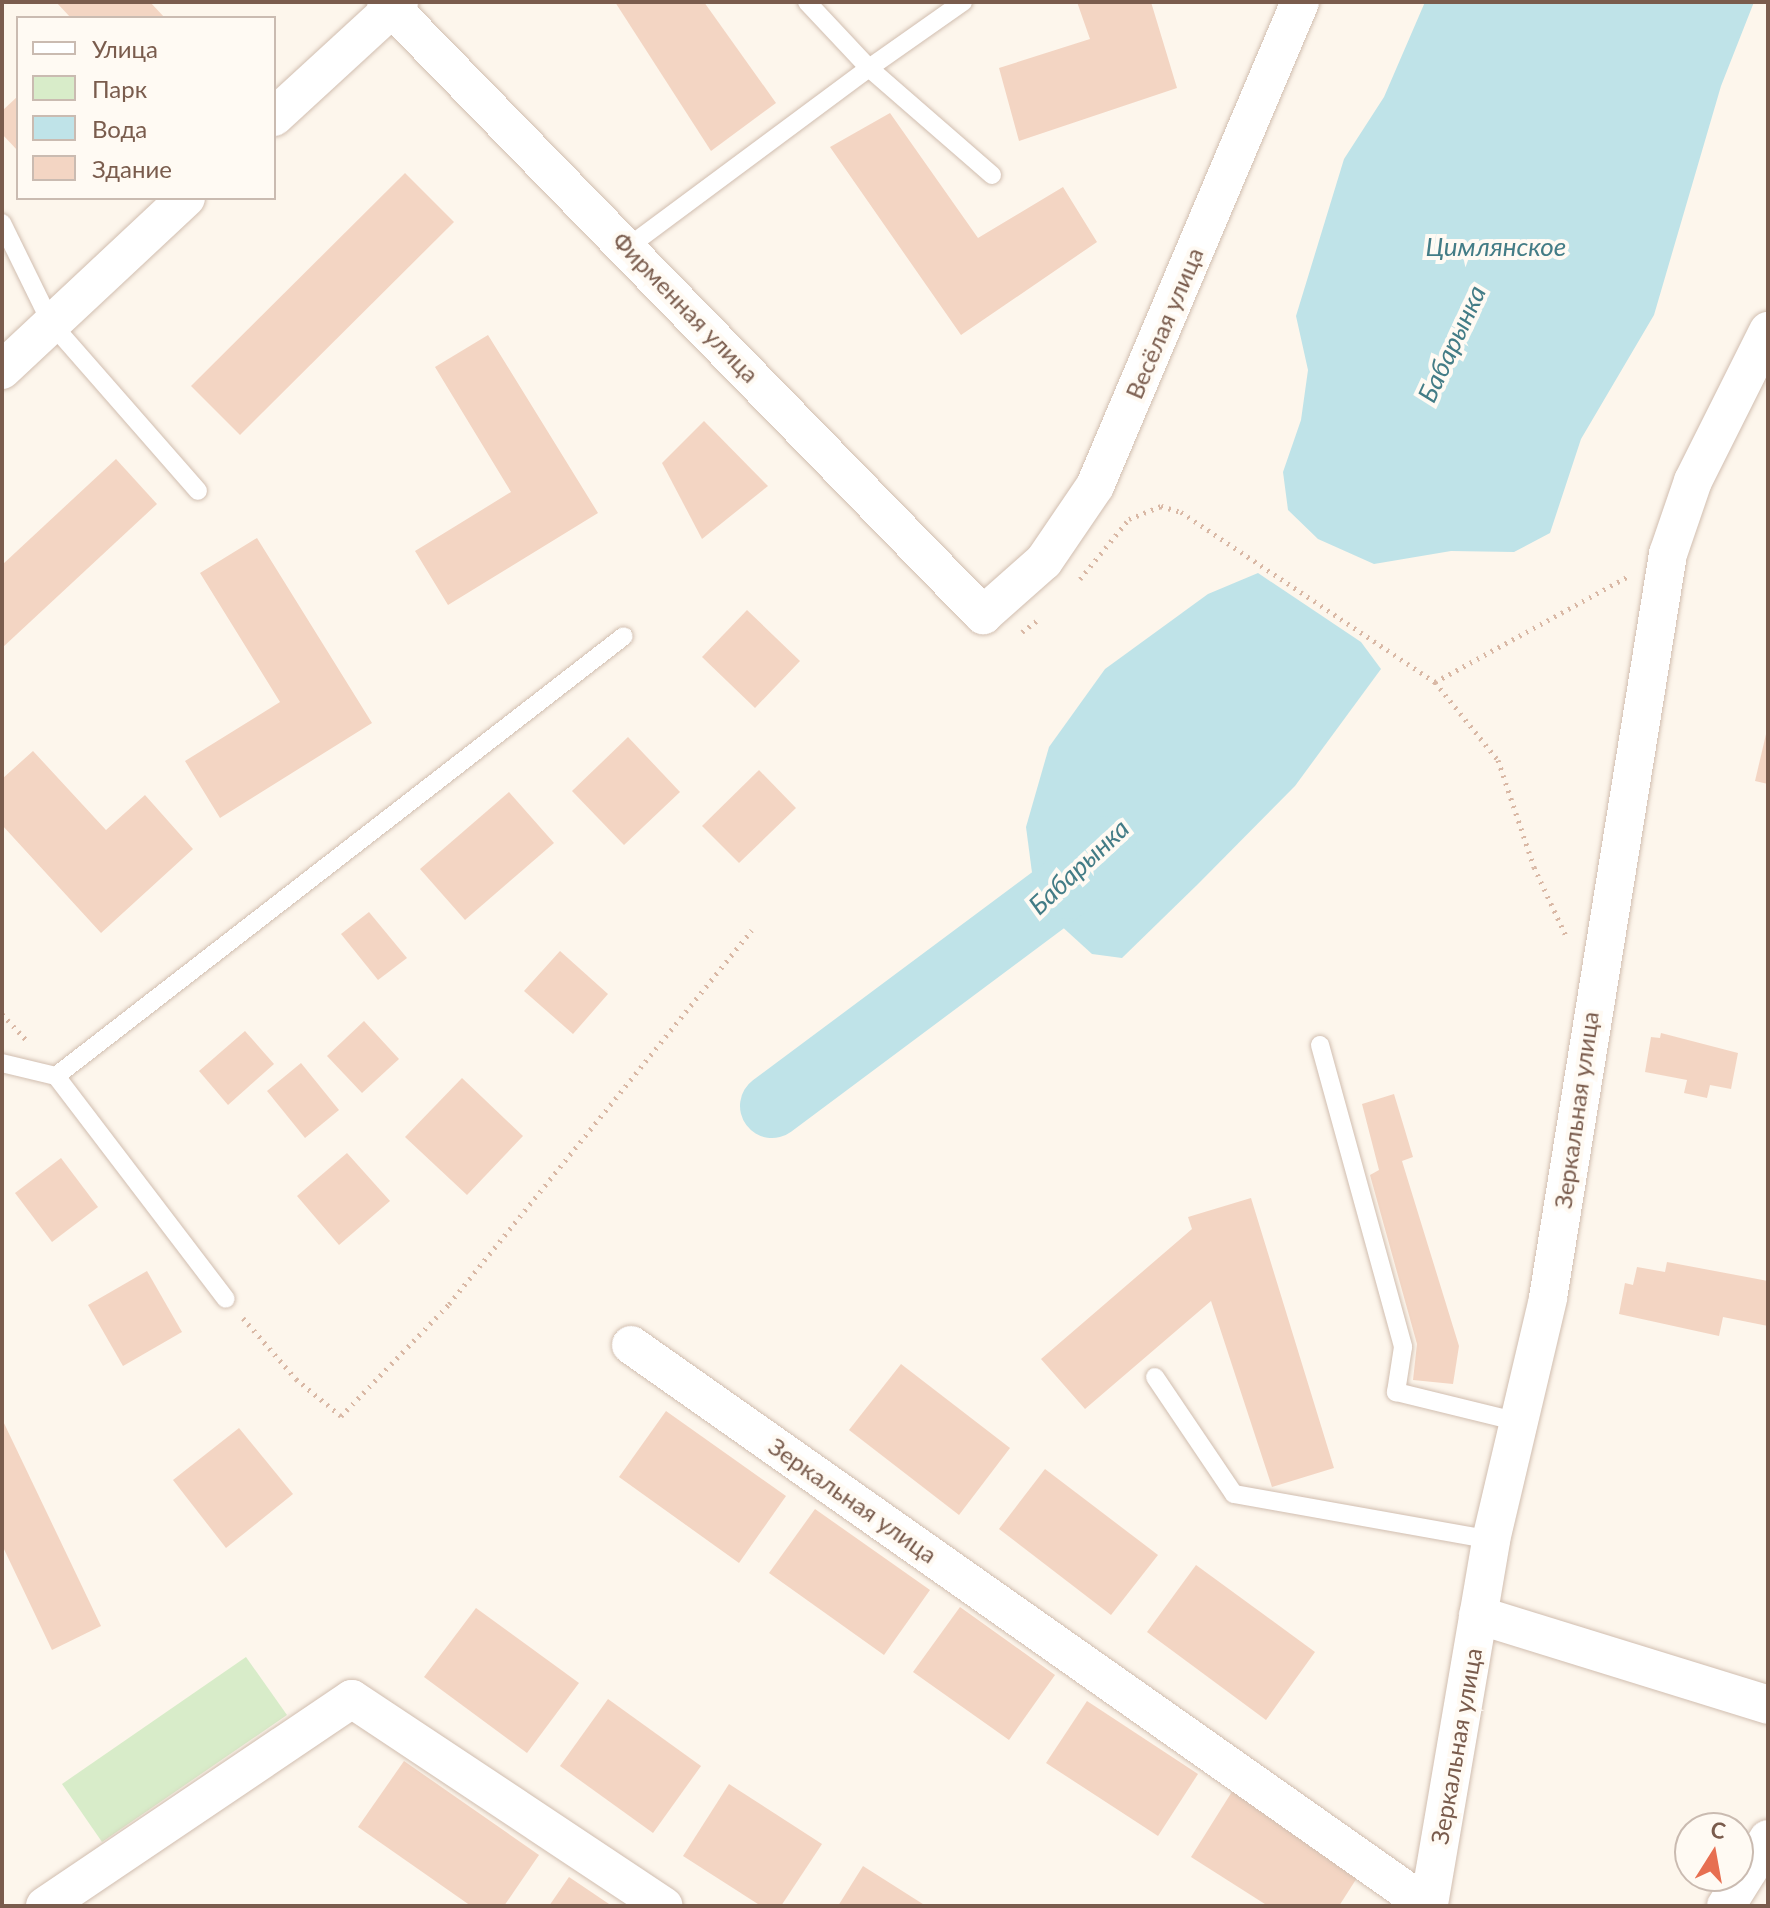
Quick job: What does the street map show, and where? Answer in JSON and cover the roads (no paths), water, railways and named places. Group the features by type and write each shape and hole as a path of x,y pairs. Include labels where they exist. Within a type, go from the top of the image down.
{"street":[{"name":"Весёлая улица","path":"983,615 1044,561 1095,486 1300,2"},
{"name":"Фирменная улица","path":"392,4 983,615"},
{"path":"276,115 392,4"},
{"path":"2,370 184,200"},
{"name":"Зеркальная улица","path":"631,1345 1428,1905 1491,1540 1548,1298 1593,995 1668,554 1693,481 1768,331"},
{"path":"1478,1615 1768,1705"},
{"path":"45,1906 352,1699 664,1906"},
{"path":"1726,1906 1768,1839"}],"lane":[{"path":"807,2 869,68 992,175"},
{"path":"628,247 963,2"},
{"path":"2,223 51,323 198,491"},
{"path":"56,1076 624,636"},
{"path":"1320,1045 1403,1347 1396,1392 1519,1422"},
{"path":"2,1063 56,1076 226,1299"},
{"path":"1155,1377 1234,1494 1491,1540"}],"water":[{"name":"Цимлянское","path":"1425,2 1754,2 1721,86 1654,315 1581,439 1550,533 1514,552 1451,551 1374,564 1318,539 1288,510 1283,472 1301,420 1308,370 1296,316 1344,159 1384,97"},
{"path":"1258,573 1361,642 1381,669 1295,786 1198,884 1122,958 1092,954 1036,903 1026,827 1049,747 1105,669 1208,594"}],"waterway":[{"name":"Бабарынка","path":"772,1106 1066,887 1105,848"}]}
